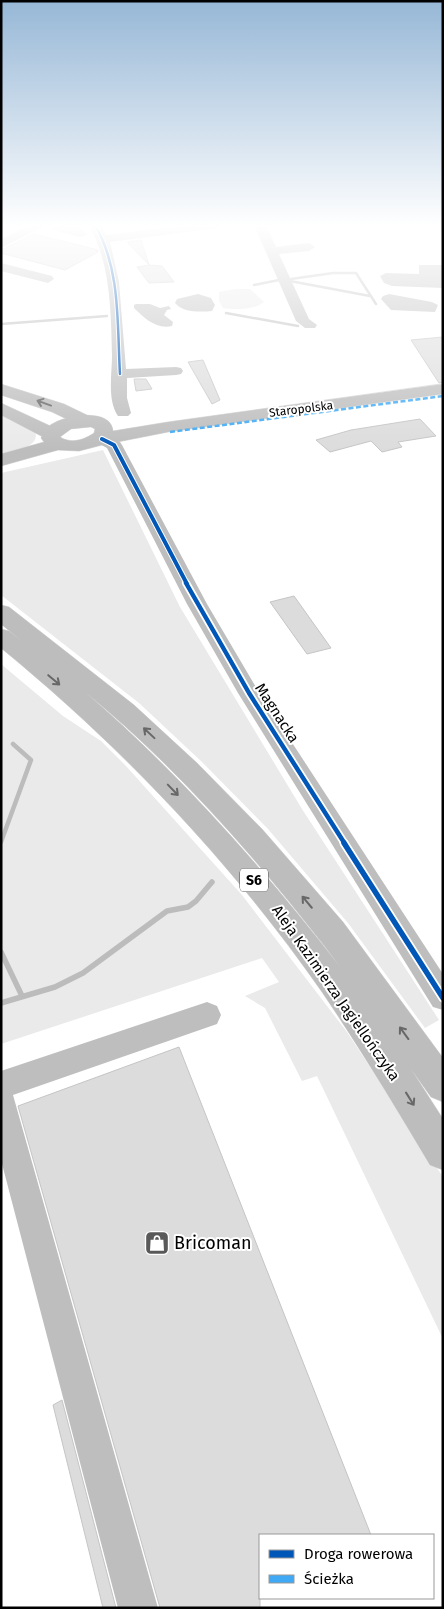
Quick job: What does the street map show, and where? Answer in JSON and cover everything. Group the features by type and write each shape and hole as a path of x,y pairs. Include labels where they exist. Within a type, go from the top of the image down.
{"main road":[{"path":"1,389 52,406 95,427"},
{"name":"Staropolska","path":"54,439 66,446 78,445 95,442 95,427 158,428 443,389"},
{"path":"1,408 54,439 34,452 1,460"},
{"name":"Aleja Kazimierza Jagiellończyka","path":"5,628 126,711 188,770 252,837 332,931 443,1086"},
{"name":"Aleja Kazimierza Jagiellończyka","path":"5,628 75,697 143,759 198,816 262,890 371,1037 443,1152"}],"street":[{"path":"115,300 120,398 123,412"},
{"path":"294,300 303,321 310,325"},
{"path":"120,374 176,370"},
{"name":"Magnacka","path":"95,427 114,445 197,604 249,694 443,998"},
{"path":"1,1085 207,1015"},
{"path":"1,1101 138,1608"}],"shaded area":[{"path":"176,300 212,300 215,305 212,311 198,312 183,309 175,303"},
{"path":"262,300 264,302 255,307 233,309 223,308 219,301"},
{"path":"382,300 422,300 438,305 435,312 391,310"},
{"path":"136,304 150,304 160,308 169,306 171,309 167,310 164,315 173,322 172,326 166,327 151,322 134,308"},
{"path":"1,412 35,431 36,437 30,445 1,455"},
{"path":"103,450 180,607 302,809 439,1020 425,1028 348,923 268,829 202,762 139,703 1,595 1,473"},
{"path":"1,664 63,716 101,741 126,766 242,895 347,1032 443,1177 443,1339 317,1076 302,1081 265,1008 245,996 279,982 262,958 1,1044"}],"building":[{"path":"443,337 443,382 439,383 411,340"},
{"path":"203,360 220,400 212,404 188,362"},
{"path":"134,379 146,379 152,389 136,391"},
{"path":"420,419 436,436 398,442 402,447 382,452 371,441 330,452 316,440 351,430"},
{"path":"294,596 331,648 307,654 270,602"},
{"name":"Bricoman","path":"179,1047 371,1534 259,1534 260,1608 160,1608 18,1106"},
{"path":"62,1400 116,1608 103,1608 53,1405"}],"waterway":[{"path":"373,300 376,304"},
{"path":"226,313 298,326"},
{"path":"1,324 107,316"},
{"path":"1,842 31,760 13,744"},
{"path":"1,1003 55,987 83,973 167,911 188,907 196,901 212,882"},
{"path":"1,952 22,996"}],"marked path":[{"path":"170,432 443,396"}],"cycle path":[{"path":"115,300 120,374"},
{"path":"102,439 114,445 197,604 249,693 443,998"}],"place":[{"name":"Bricoman","path":"157,1243"}]}
